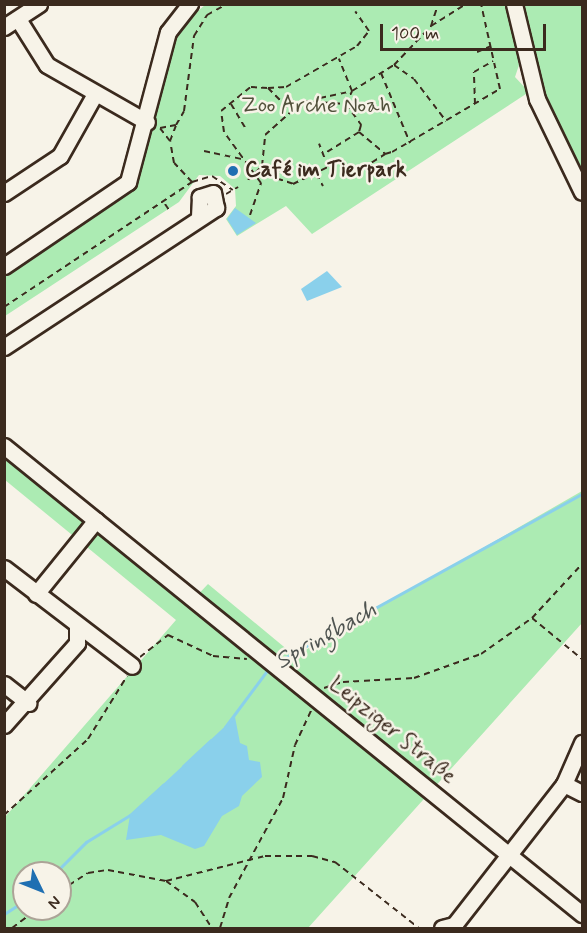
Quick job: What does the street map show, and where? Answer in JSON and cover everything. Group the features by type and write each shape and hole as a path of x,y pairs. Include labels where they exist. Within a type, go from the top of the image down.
{"street":[{"path":"39,4 11,23 47,65 147,122"},
{"path":"4,266 128,182 147,122 168,32 189,4"},
{"path":"514,4 537,99 582,192"},
{"path":"4,193 60,156 95,94"},
{"path":"4,347 216,208 218,198"},
{"name":"Leipziger Straße","path":"4,446 265,661 317,699 582,914"},
{"path":"36,594 96,520"},
{"path":"4,568 132,666"},
{"path":"4,725 28,703 77,643 78,626"},
{"path":"4,684 28,703"},
{"path":"452,927 564,784 582,743"},
{"path":"564,784 582,793"}],"path":[{"path":"431,26 438,4"},
{"path":"250,215 260,192 257,172 261,140 290,110 317,98 352,91 394,65 431,26 466,4"},
{"path":"363,168 385,154 410,143 500,89 480,5"},
{"path":"257,172 242,159 224,132 221,111 251,87 286,87 339,58 369,31 355,11"},
{"path":"477,52 491,46"},
{"path":"339,58 352,91 346,104"},
{"path":"476,104 474,72 494,60"},
{"path":"394,65 414,79 446,121"},
{"path":"381,73 410,143"},
{"path":"268,88 290,110"},
{"path":"317,98 346,104 361,125 359,132 326,153"},
{"path":"230,103 245,127"},
{"path":"170,141 176,125"},
{"path":"359,132 385,154"},
{"path":"248,180 257,172 268,171 289,184 316,174 328,167 326,153 319,144"},
{"path":"204,151 242,159"},
{"path":"316,174 323,186"},
{"path":"218,198 238,187"},
{"path":"165,204 169,210"},
{"path":"220,928 229,898 252,862 283,798 295,745 317,699 333,683 395,681 440,671 499,644 532,618 582,564"},
{"path":"532,618 582,659"},
{"path":"4,815 88,739 132,666 168,635 213,656 265,661"},
{"path":"72,883 88,873 108,870 166,881 289,855 335,862 419,928"},
{"path":"166,881 195,902 212,928"}],"green space":[{"name":"Zoo Arche Noah","path":"205,5 508,5 519,65 515,77 529,92 312,234 286,206 237,236 226,219 236,206 235,189 220,176 199,175 179,202 5,316 5,272 125,192 138,174 178,28"},
{"path":"520,5 582,5 582,183 535,81"},
{"path":"4,449 192,601 208,584 295,656 582,491 582,623 308,928 5,928 5,817 176,620 5,480"}],"water":[{"path":"235,208 256,223 237,235 227,219"},
{"path":"327,271 342,287 307,301 301,289"},
{"path":"235,717 240,743 247,746 249,760 260,762 262,777 242,796 239,806 222,816 204,846 195,849 161,835 126,840 130,815"}],"waterway":[{"name":"Springbach","path":"279,661 582,494"},
{"name":"Springbach","path":"225,727 269,668"},
{"name":"Springbach","path":"183,766 211,740"},
{"name":"Springbach","path":"67,861 86,842 130,815 163,785"},
{"name":"Springbach","path":"4,914 12,909"}],"place":[{"name":"Café im Tierpark","path":"233,171"}]}
